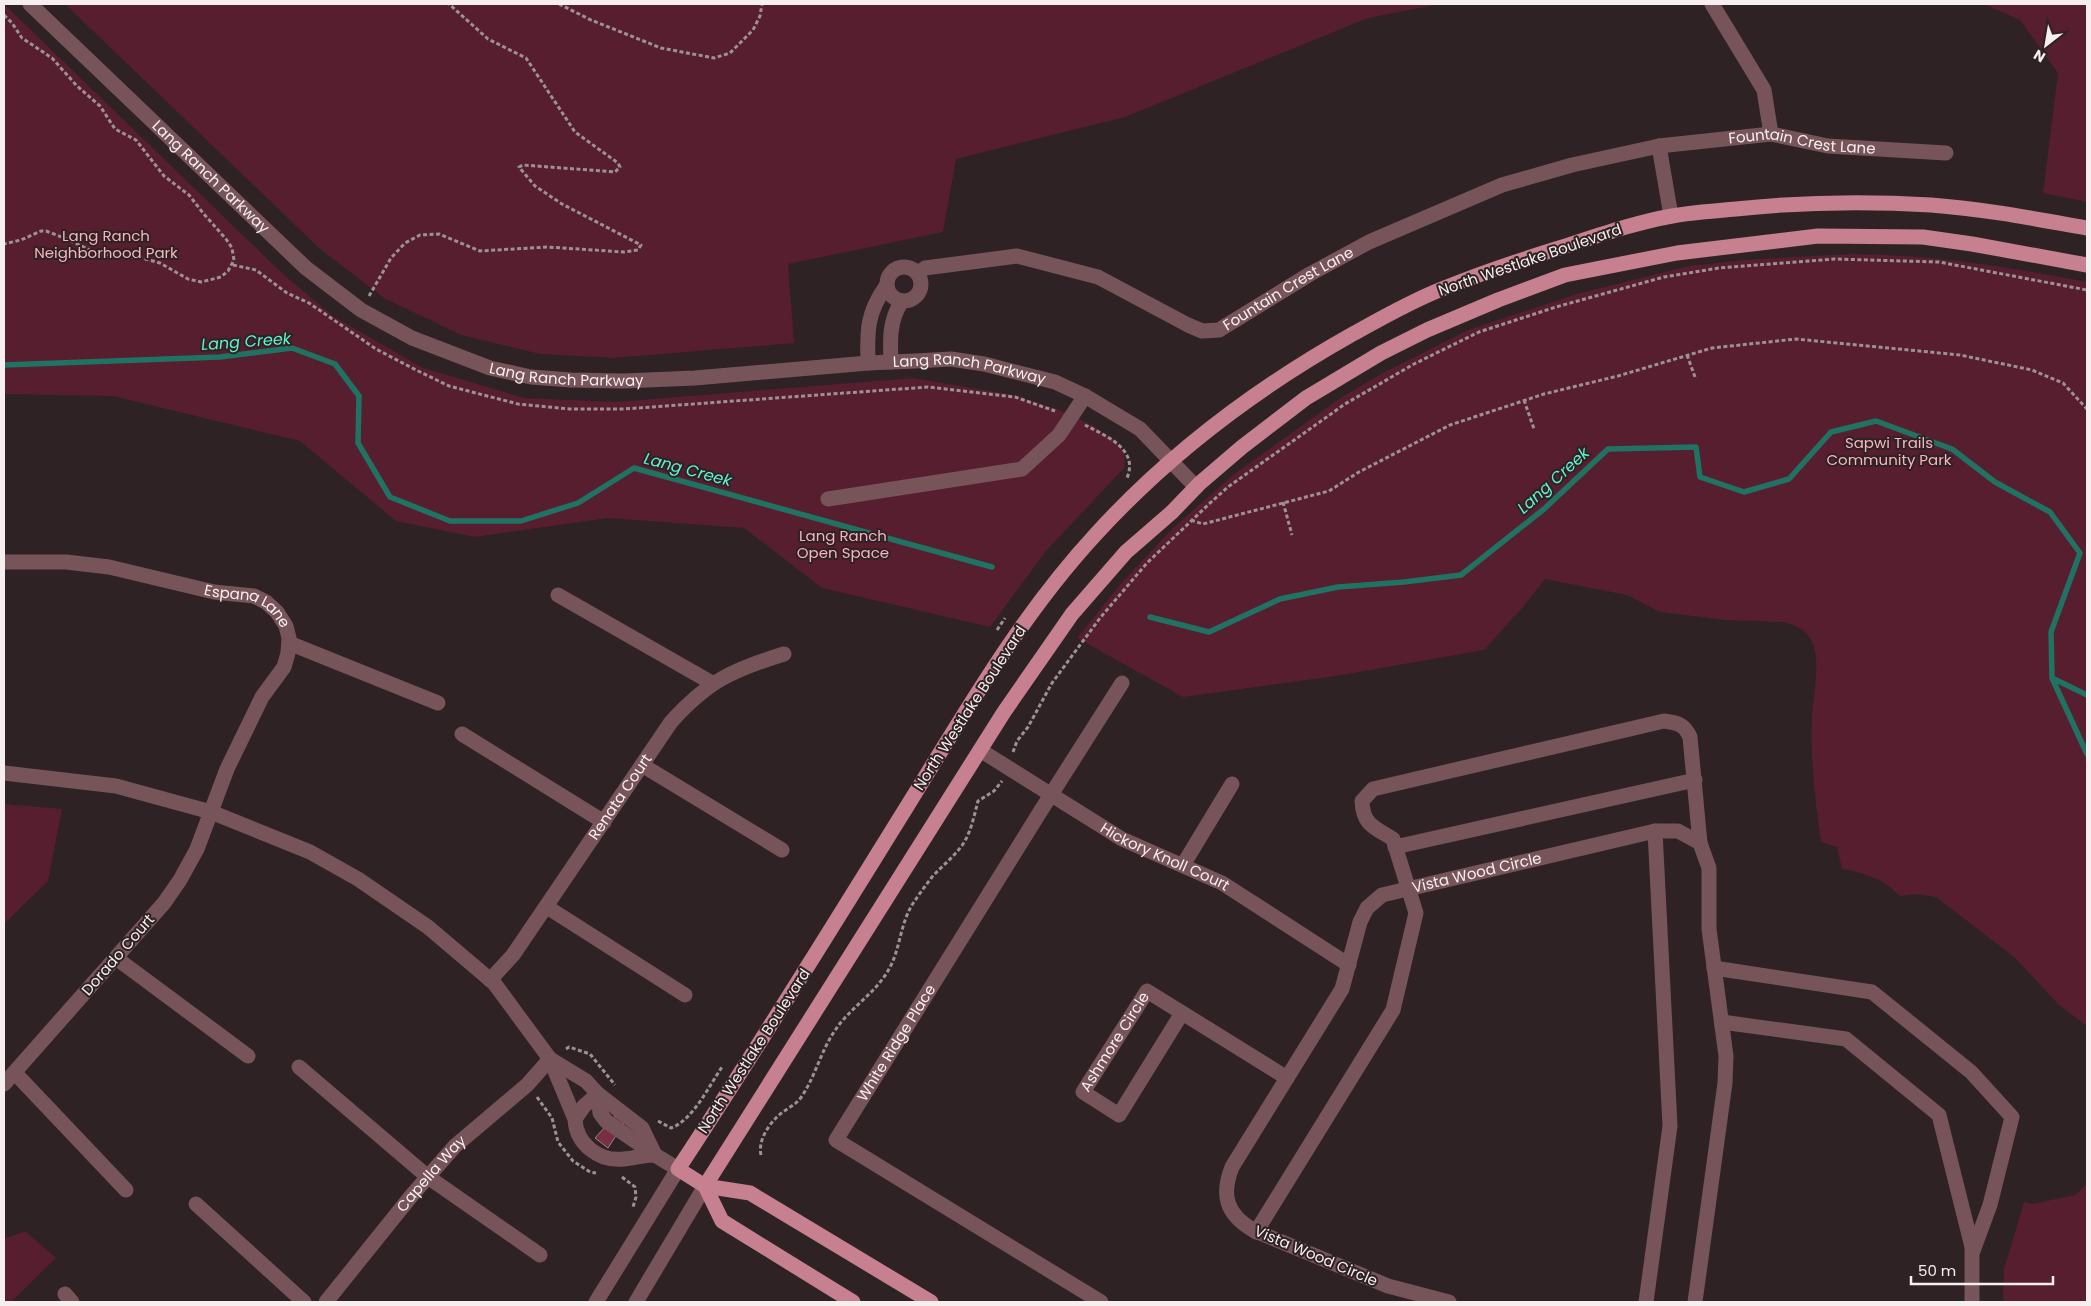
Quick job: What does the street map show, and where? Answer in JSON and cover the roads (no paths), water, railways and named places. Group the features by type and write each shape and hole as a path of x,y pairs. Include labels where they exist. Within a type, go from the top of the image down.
{"main road":[{"name":"North Westlake Boulevard","path":"678,1169 804,975 988,675 1038,604 1094,535 1192,440 1304,362 1371,324 1438,290 1521,260 1610,232 1671,216 1783,204 1858,202 1933,206 2010,215 2087,228"},
{"name":"North Westlake Boulevard","path":"705,1186 980,750 1072,614 1126,552 1172,512 1196,487 1242,447 1306,398 1381,353 1427,330 1498,300 1565,275 1677,254 1818,236 1923,237 2087,265"},
{"path":"678,1169 705,1186 750,1193 931,1302"},
{"path":"705,1186 722,1221 853,1302"}],"street":[{"name":"Lang Ranch Parkway","path":"30,4 306,268 361,310 412,338 490,368 531,377 623,381 695,378 868,363 951,359 984,364 1055,382 1086,396 1140,429 1196,487"},
{"path":"1712,4 1764,90 1771,134"},
{"name":"Fountain Crest Lane","path":"868,363 867,341 871,311 886,286 889,275 898,268 909,267 918,273 925,268 1017,256 1098,277 1188,325 1202,331 1219,330 1310,274 1369,242 1502,185 1572,165 1659,146 1771,134 1828,146 1946,153"},
{"path":"1659,146 1671,216"},
{"path":"886,286 891,296 902,301 913,299 921,290 921,279 918,273"},
{"path":"891,362 890,342 893,320 896,310 902,301"},
{"path":"828,499 1022,469 1058,435 1086,396"},
{"name":"Espana Lane","path":"4,562 66,562 109,566 214,592 254,596 266,602 277,612 286,626 289,643 284,667 262,697 227,769 211,812"},
{"path":"558,595 712,683"},
{"path":"289,643 438,703"},
{"name":"Renata Court","path":"490,980 513,955 642,765 672,722 688,703 712,683 744,667 784,654"},
{"name":"White Ridge Place","path":"1101,1302 836,1140 1122,683"},
{"path":"1256,1232 1393,1010 1416,913 1393,839 1368,824 1363,816 1362,801 1373,789 1664,721 1679,723 1686,728 1690,737 1700,842 1709,868 1710,929 1726,1056 1725,1083 1695,1302"},
{"path":"462,734 604,822"},
{"name":"Hickory Knoll Court","path":"980,750 1122,839 1222,882 1349,965"},
{"path":"642,765 782,850"},
{"path":"4,773 116,786 211,812 310,852 358,879 428,927 490,980 550,1059 575,1119 575,1129 582,1143 604,1158 622,1159 642,1154 655,1155 678,1169"},
{"path":"1395,847 1695,780"},
{"path":"1182,865 1232,784"},
{"name":"Dorado Court","path":"4,1084 164,903 180,880 197,849 211,812"},
{"path":"1646,1302 1670,1126 1656,831"},
{"name":"Vista Wood Circle","path":"1448,1302 1388,1286 1256,1232 1241,1223 1231,1211 1226,1197 1227,1180 1232,1167 1342,989 1360,922 1366,908 1382,895 1656,831 1678,831 1700,842"},
{"path":"547,906 685,995"},
{"path":"116,958 248,1056"},
{"path":"1714,968 1872,992 1971,1072 2007,1110 2012,1117 1990,1205 1972,1251"},
{"name":"Ashmore Circle","path":"1182,1013 1119,1115 1083,1092 1147,991 1287,1078"},
{"path":"1722,1022 1846,1038 1939,1115 1972,1251 1972,1302"},
{"path":"550,1059 586,1081 598,1094 642,1128 655,1155"},
{"name":"Capella Way","path":"326,1302 455,1146 527,1085 550,1059"},
{"path":"299,1067 428,1177 540,1256"},
{"path":"15,1073 126,1190"},
{"path":"575,1119 584,1106 598,1094"},
{"name":"North Westlake Boulevard","path":"596,1302 678,1169"},
{"name":"North Westlake Boulevard","path":"636,1302 705,1186"},
{"path":"196,1204 304,1302"}],"waterway":[{"name":"Lang Creek","path":"4,365 220,357 292,348 335,364 359,396 358,443 390,497 450,521 521,521 578,503 634,468 992,567"},
{"name":"Lang Creek","path":"1150,617 1209,632 1280,599 1338,587 1461,575 1544,509 1608,449 1696,447 1700,477 1744,492 1789,479 1831,432 1876,421 1952,449 1995,482 2050,512 2080,553 2051,632 2052,678 2087,754"},
{"path":"2052,678 2087,695"}],"park label":[{"name":"Lang Ranch Neighborhood Park","path":"106,244"},
{"name":"Sapwi Trails Community Park","path":"1889,452"},
{"name":"Lang Ranch Open Space","path":"843,544"}]}
